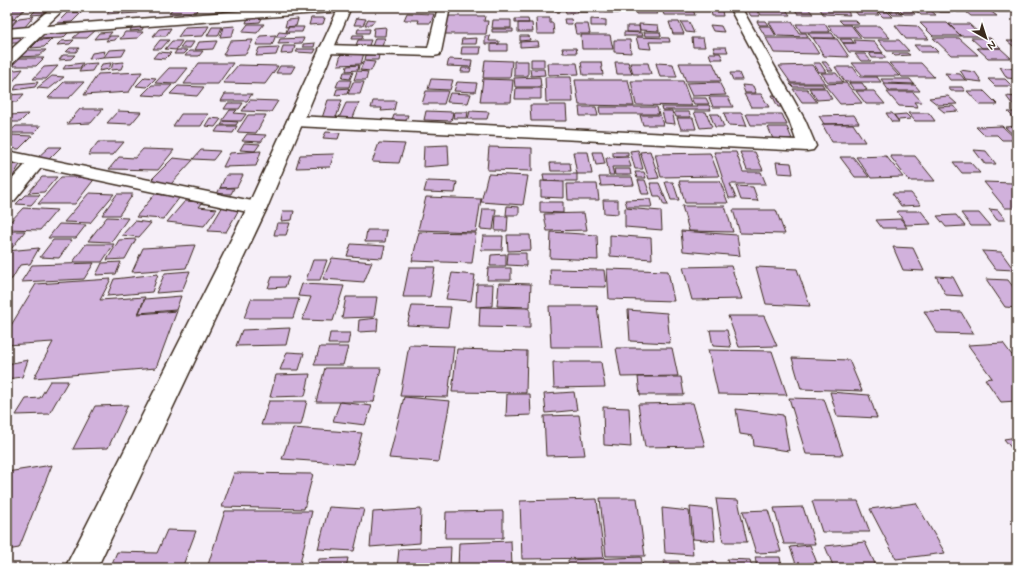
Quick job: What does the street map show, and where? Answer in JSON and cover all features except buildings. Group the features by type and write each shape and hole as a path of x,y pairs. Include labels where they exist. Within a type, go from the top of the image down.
{"street":[{"path":"7,61 60,7"},
{"path":"7,33 345,7 257,208 81,568"},
{"path":"326,49 434,52 444,7"},
{"path":"294,121 808,146 797,120 734,7"},
{"path":"7,156 257,208"},
{"path":"7,197 36,163"}]}
